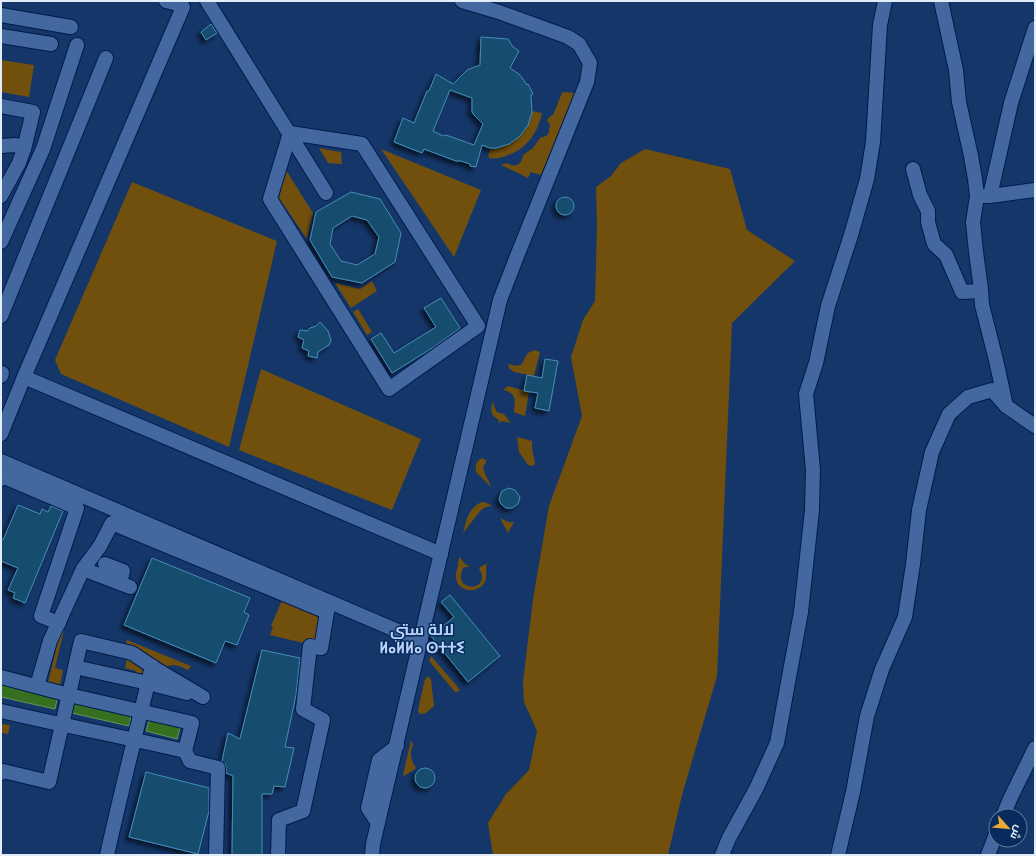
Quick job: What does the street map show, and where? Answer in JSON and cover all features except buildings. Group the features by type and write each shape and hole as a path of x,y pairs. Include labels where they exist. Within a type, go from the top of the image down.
{"street":[{"path":"207,1 326,193"},
{"path":"372,855 373,844 500,300 587,82 590,63 579,44 568,37 501,7 462,1"},
{"path":"722,855 729,838 756,789 776,743 788,688 801,612 812,510 813,470 806,394 816,363 828,306 867,179 873,142 880,25 885,1"},
{"path":"941,1 956,70 959,102 971,156 983,196"},
{"path":"1,434 179,3"},
{"path":"1,15 71,26"},
{"path":"1006,406 982,305 973,222 983,196 1035,28"},
{"path":"1,36 51,44"},
{"path":"1,242 43,149 77,45"},
{"path":"2,310 106,58"},
{"path":"1,106 33,112 19,163 1,196"},
{"path":"290,133 362,144 478,326 389,389 270,199 290,133"},
{"path":"1,146 16,145 24,149"},
{"path":"913,169 920,195 928,211 928,222 934,244 946,255 962,292 981,291"},
{"path":"983,196 1035,190"},
{"path":"1,373 1,376"},
{"path":"24,377 441,554"},
{"path":"838,855 853,792 867,716 882,669 905,617 919,510 932,452 949,414 968,398 992,390 1006,406 1035,426"},
{"path":"1,460 421,641"},
{"path":"1,479 2,476 78,508 41,616 58,623"},
{"path":"37,686 50,641 58,623 83,569 100,546 112,523 327,612 321,648 310,646 303,709 323,720 303,811 279,820 278,855"},
{"path":"83,569 125,585 123,571 105,564"},
{"path":"1,773 3,771 49,782 69,695 75,667 81,641 132,653 203,697 75,667"},
{"path":"107,855 152,666"},
{"path":"1,677 69,695 192,723 185,751 190,761 218,768 216,855"},
{"path":"1,711 185,751"},
{"path":"1006,808 1035,748"}],"shaded area":[{"path":"1,60 34,65 29,97 1,92"},
{"path":"562,93 575,93 541,175 531,172 528,178 501,165 507,163 510,165 518,165 523,155 533,148 540,138 548,134 550,124 547,121 549,117 553,115"},
{"path":"532,111 542,113 538,127 531,139 521,149 515,152 498,158 489,158 488,155 490,150 509,144 521,135 530,121"},
{"path":"319,148 341,152 342,164 328,163"},
{"path":"381,149 481,190 454,257"},
{"path":"645,149 730,169 747,230 795,261 732,323 717,676 682,795 668,855 493,855 488,823 506,794 529,770 537,731 524,702 523,682 533,599 549,506 582,416 571,357 583,320 595,301 597,228 596,187 611,176 621,163"},
{"path":"286,170 313,213 307,239 279,198"},
{"path":"132,182 277,241 229,447 61,374 55,360"},
{"path":"372,281 377,291 351,308 335,283 360,289"},
{"path":"358,309 372,332 367,335 353,312"},
{"path":"534,350 540,352 534,376 514,372 509,368 508,364 517,366 522,364 528,353"},
{"path":"261,369 421,439 392,510 239,450"},
{"path":"508,386 529,392 525,416 514,412 515,401 513,395 508,391 503,390"},
{"path":"493,401 497,412 504,414 511,423 501,421 500,423 498,421 499,420 492,414 491,407"},
{"path":"517,437 532,441 535,463 533,466 528,465 519,452"},
{"path":"482,458 486,460 483,467 491,487 476,472 476,464"},
{"path":"482,502 492,506 481,510 463,533 471,511"},
{"path":"500,518 508,522 514,522 508,533"},
{"path":"460,557 465,564 469,566 463,568 461,577 462,582 469,586 478,585 481,582 482,576 479,568 487,563 486,579 484,584 470,590 461,587 456,578 458,560"},
{"path":"282,600 314,613 319,619 316,646 270,635 273,627 271,626"},
{"path":"61,629 64,630 55,668 63,670 60,685 48,682"},
{"path":"127,640 191,666 188,670 173,665 164,668 125,649"},
{"path":"431,656 460,691 455,692 429,661"},
{"path":"127,659 141,666 143,671 141,680 134,678 136,671 125,668"},
{"path":"429,676 431,680 434,706 426,713 421,714 418,710 425,679"},
{"path":"1,682 58,695 55,709 1,697"},
{"path":"75,699 132,712 129,726 72,713"},
{"path":"150,717 181,724 177,739 146,731"},
{"path":"1,724 10,725 8,734 1,733"},
{"path":"411,740 413,745 411,757 416,768 404,776 403,775"}],"district":[{"name":"لالة ستي ⵍⴰⵍⵍⴰ ⵙⵜⵜⵉ","path":"422,638"}]}
